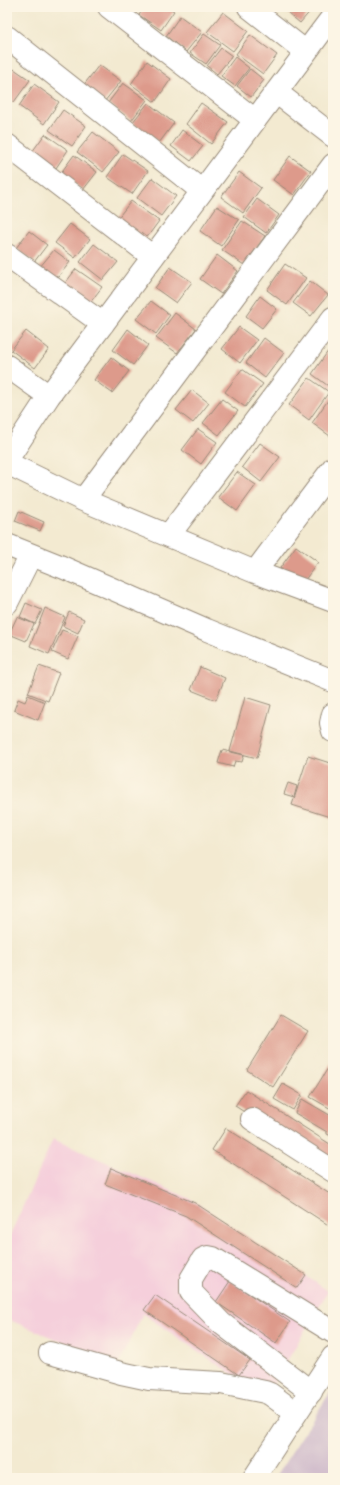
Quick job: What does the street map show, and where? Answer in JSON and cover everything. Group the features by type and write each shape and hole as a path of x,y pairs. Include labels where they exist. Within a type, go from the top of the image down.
{"street":[{"path":"109,7 255,120"},
{"path":"249,7 306,52"},
{"path":"333,16 49,396 7,462 83,500 255,572 333,601"},
{"path":"7,37 202,191"},
{"path":"276,92 333,136"},
{"path":"7,145 153,257"},
{"path":"83,500 333,165"},
{"path":"7,255 103,324"},
{"path":"169,535 333,318"},
{"path":"7,366 49,396"},
{"path":"255,572 333,468"},
{"path":"7,545 62,567 207,630 333,681"},
{"path":"7,603 31,555"},
{"path":"333,714 331,723 333,731"},
{"path":"252,1119 333,1172"},
{"path":"310,1392 221,1322 191,1292 191,1279 203,1259 208,1257 213,1258 333,1332"},
{"path":"50,1353 148,1379 221,1383 254,1391 265,1392 296,1413"},
{"path":"254,1478 333,1357"}],"shaded area":[{"path":"53,1139 191,1199 328,1291 266,1397 143,1314 118,1365 7,1319 7,1242"},
{"path":"333,1388 333,1478 275,1478"}],"building":[{"path":"145,7 168,7 174,11 161,30 139,15"},
{"path":"281,7 312,7 313,8 300,23"},
{"path":"223,12 248,31 233,51 207,32"},
{"path":"180,16 202,32 186,52 166,36"},
{"path":"204,34 220,45 206,64 190,53"},
{"path":"250,35 277,55 263,74 236,54"},
{"path":"221,48 232,56 217,74 207,66"},
{"path":"235,57 249,68 235,86 221,76"},
{"path":"147,61 171,79 155,102 131,84"},
{"path":"99,65 121,81 104,102 83,86"},
{"path":"14,69 30,80 14,102 7,97 7,79"},
{"path":"250,69 264,80 251,97 237,86"},
{"path":"123,83 147,100 131,121 108,103"},
{"path":"34,84 59,102 44,124 19,106"},
{"path":"148,103 174,123 159,143 132,123"},
{"path":"201,103 228,122 211,144 186,124"},
{"path":"63,110 86,126 72,146 49,130"},
{"path":"182,130 203,146 191,161 171,146"},
{"path":"93,132 119,152 103,172 77,152"},
{"path":"45,134 68,150 56,168 32,152"},
{"path":"123,154 148,171 132,194 107,177"},
{"path":"74,155 97,172 83,190 60,174"},
{"path":"290,156 311,171 294,195 273,180"},
{"path":"239,172 261,188 243,213 221,197"},
{"path":"152,178 176,196 161,216 137,198"},
{"path":"257,199 279,215 266,233 244,217"},
{"path":"131,201 159,221 145,240 117,219"},
{"path":"217,206 239,220 221,246 200,231"},
{"path":"242,221 265,236 244,265 222,250"},
{"path":"70,224 90,239 75,258 55,243"},
{"path":"29,231 47,245 34,262 16,248"},
{"path":"94,244 118,262 103,280 80,262"},
{"path":"54,250 70,262 55,281 39,268"},
{"path":"217,255 238,271 221,294 200,279"},
{"path":"285,264 306,278 287,305 267,290"},
{"path":"170,267 192,282 176,303 155,288"},
{"path":"76,269 102,287 89,304 63,286"},
{"path":"310,281 328,295 311,316 293,303"},
{"path":"260,296 277,309 262,328 246,316"},
{"path":"151,301 170,315 156,334 136,319"},
{"path":"175,313 196,329 177,353 156,338"},
{"path":"239,327 257,340 240,363 222,349"},
{"path":"128,329 148,345 133,365 113,350"},
{"path":"26,331 49,349 35,368 11,350"},
{"path":"264,338 284,353 265,378 246,363"},
{"path":"331,347 333,348 333,385 331,388 312,374"},
{"path":"111,357 129,371 112,393 94,380"},
{"path":"242,369 263,384 245,407 225,392"},
{"path":"309,378 329,392 309,420 289,405"},
{"path":"192,390 209,403 193,423 176,410"},
{"path":"331,396 333,397 333,432 330,436 312,423"},
{"path":"222,399 238,411 219,435 203,423"},
{"path":"198,429 217,442 201,464 182,450"},
{"path":"260,443 280,457 261,482 242,467"},
{"path":"237,472 256,485 237,511 218,497"},
{"path":"19,511 44,522 40,531 15,521"},
{"path":"296,546 318,562 302,584 280,568"},
{"path":"26,603 42,610 35,624 20,617"},
{"path":"45,608 65,617 49,654 30,646"},
{"path":"69,612 84,619 78,633 63,626"},
{"path":"17,617 34,624 26,641 9,634"},
{"path":"62,630 78,636 68,659 52,652"},
{"path":"39,666 59,673 48,701 28,693"},
{"path":"200,667 225,678 216,700 191,690"},
{"path":"28,695 45,702 38,720 14,710 18,699 25,702"},
{"path":"245,697 271,705 257,758 230,751"},
{"path":"222,750 244,755 242,762 235,761 233,767 218,763"},
{"path":"308,756 333,764 333,818 292,805"},
{"path":"288,783 297,786 294,797 284,794"},
{"path":"281,1015 308,1031 273,1087 247,1070"},
{"path":"333,1060 333,1110 310,1097"},
{"path":"283,1084 302,1095 293,1110 274,1099"},
{"path":"246,1090 333,1146 333,1169 235,1106"},
{"path":"302,1099 333,1117 333,1137 295,1113"},
{"path":"226,1128 333,1196 333,1228 212,1150"},
{"path":"111,1168 195,1203 306,1275 297,1288 186,1216 105,1184"},
{"path":"230,1281 290,1322 276,1343 216,1302"},
{"path":"155,1295 250,1360 239,1375 144,1310"}]}
